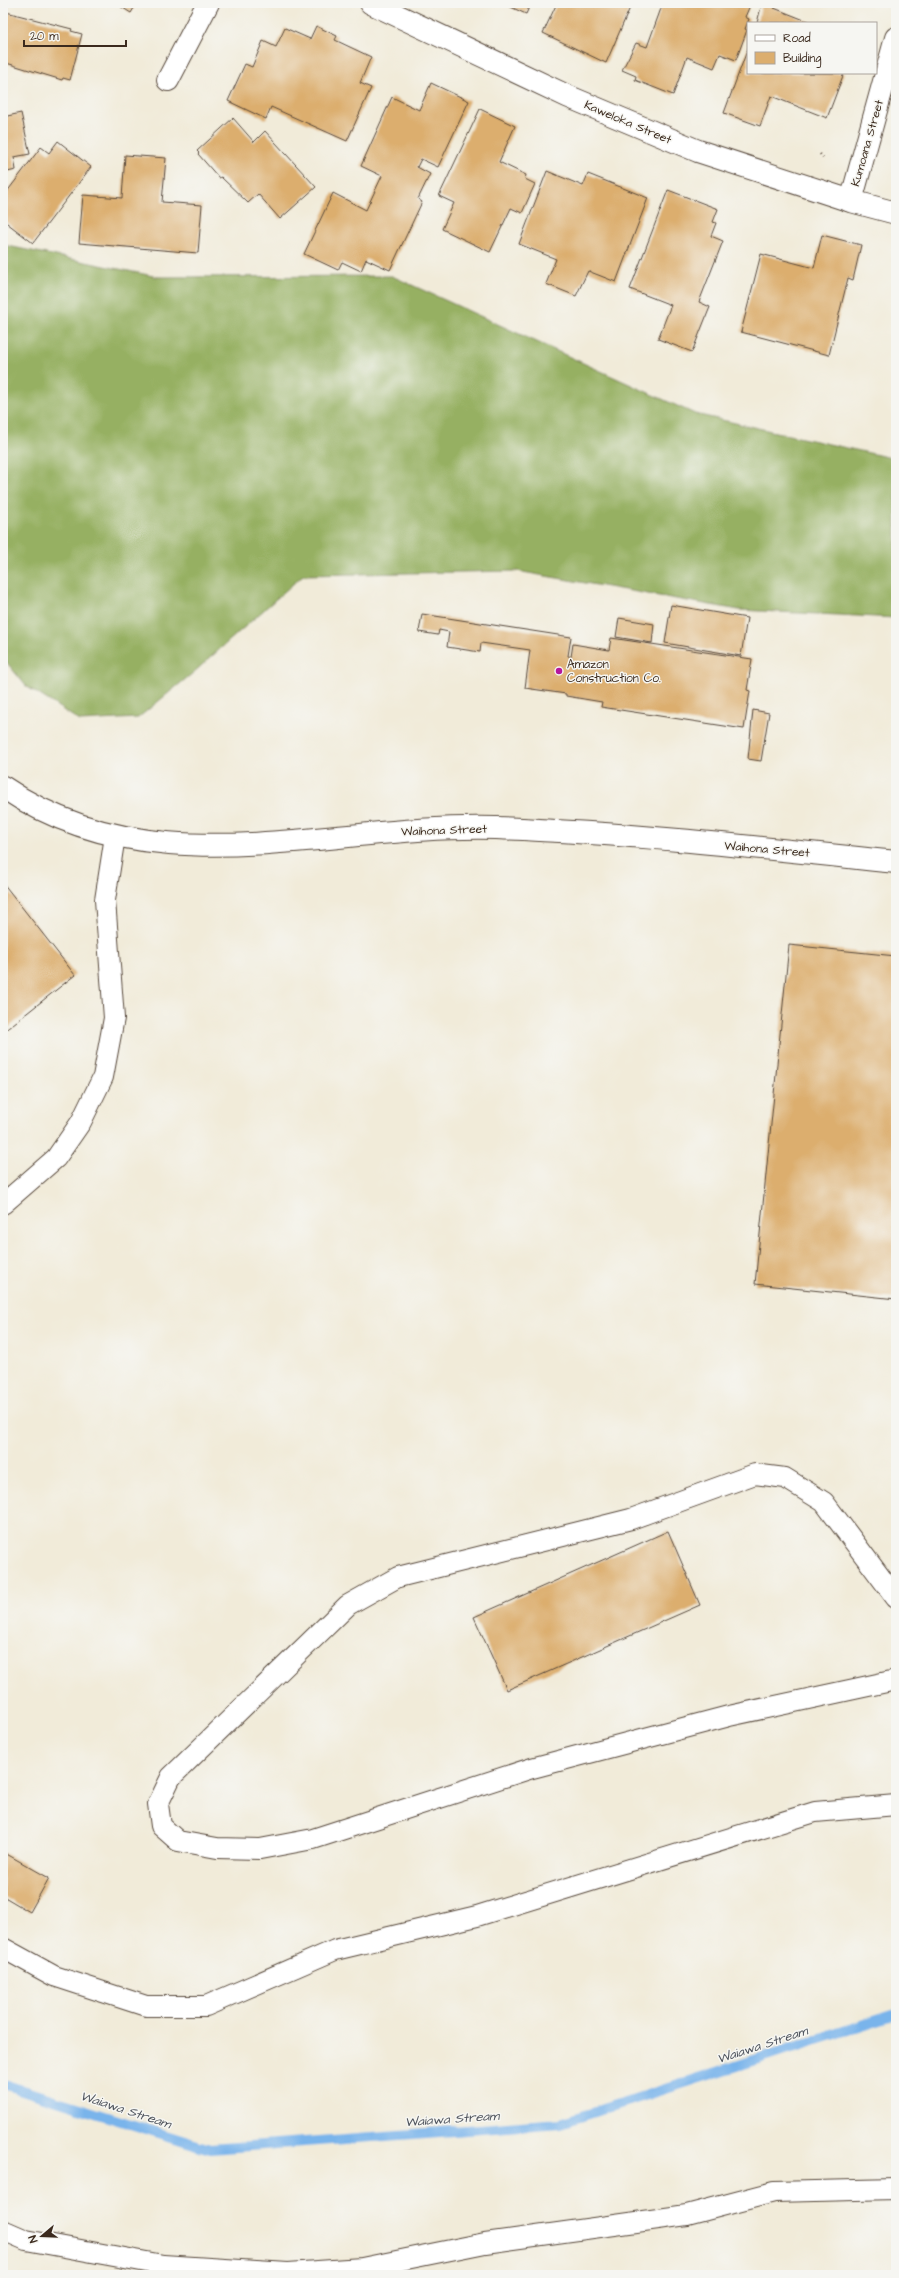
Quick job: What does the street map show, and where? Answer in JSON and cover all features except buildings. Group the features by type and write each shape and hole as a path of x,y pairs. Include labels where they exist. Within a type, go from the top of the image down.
{"street":[{"path":"168,80 208,3"},
{"name":"Kaweloka Street","path":"371,3 567,96 698,151 851,201 896,213"},
{"name":"Kumoana Street","path":"851,201 896,38"},
{"name":"Waihona Street","path":"3,787 48,812 115,836 161,844 213,846 266,844 385,832 495,828 751,847 896,862"}],"lane":[{"path":"3,1204 56,1158 81,1122 103,1076 114,1018 105,900 115,836"},
{"path":"896,1598 824,1502 785,1478 755,1474 631,1519 398,1577 348,1605 171,1778 158,1804 161,1826 178,1841 218,1848 260,1849 313,1839 540,1766 729,1716 896,1680"},
{"path":"3,1948 54,1976 146,2006 206,2006 335,1950 477,1916 816,1812 896,1805"},
{"path":"3,2230 26,2240 163,2265 288,2274 362,2268 485,2243 687,2215 774,2192 896,2189"}],"path":[{"path":"820,154 825,160"}],"green space":[{"path":"3,245 158,277 392,276 695,414 896,459 896,618 739,610 517,571 303,575 193,673 138,718 80,721 26,686 3,658"}],"waterway":[{"name":"Waiawa Stream","path":"3,2084 210,2149 561,2123 896,2014"}],"place":[{"name":"Amazon Construction Co.","path":"559,671"}]}
